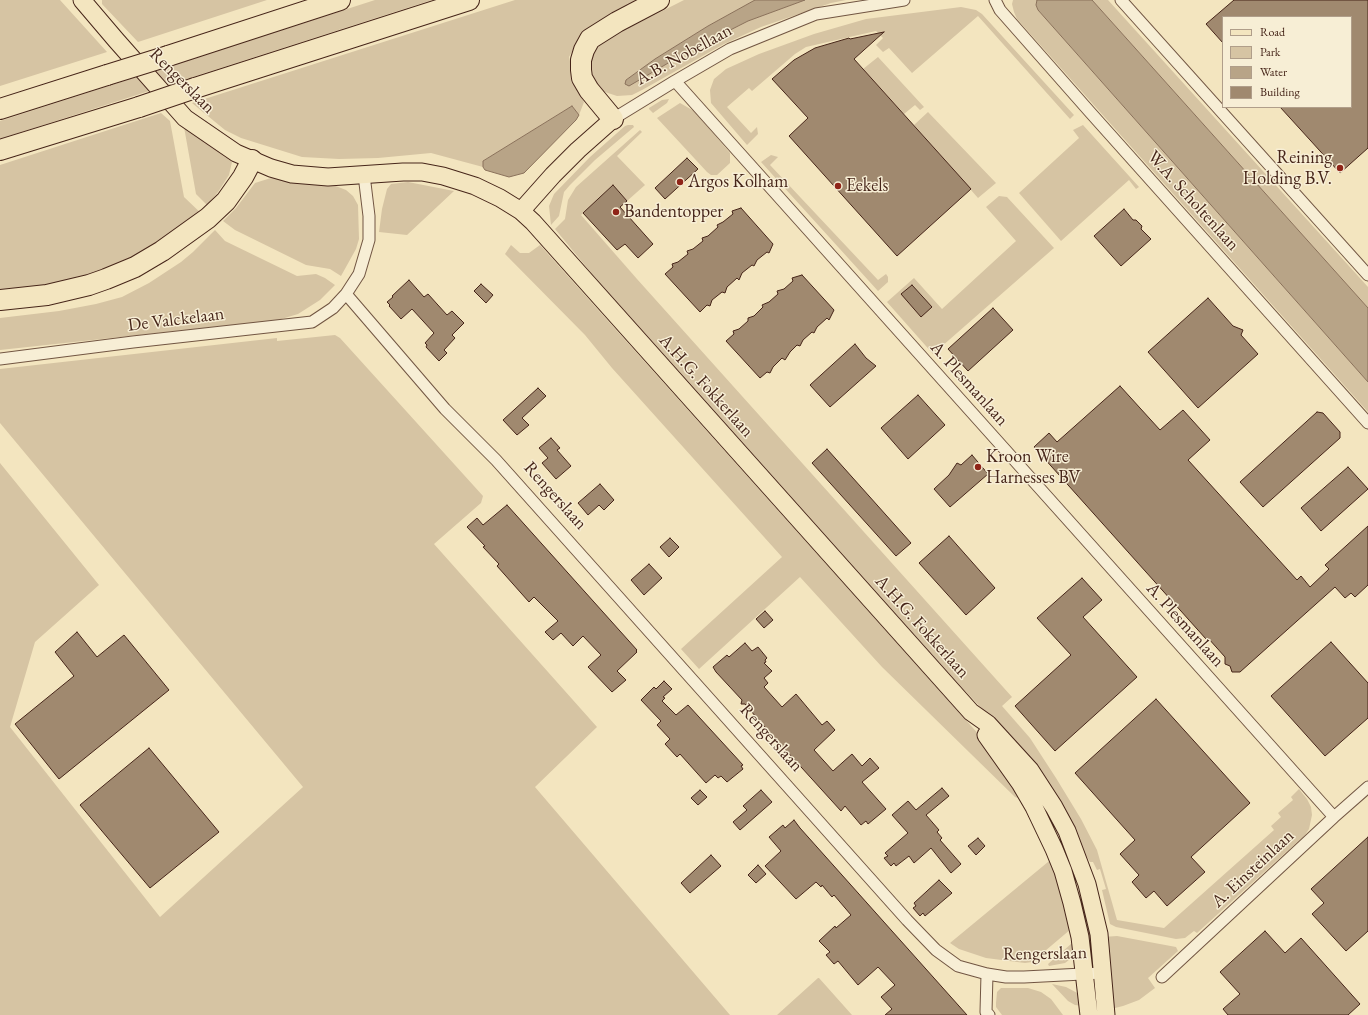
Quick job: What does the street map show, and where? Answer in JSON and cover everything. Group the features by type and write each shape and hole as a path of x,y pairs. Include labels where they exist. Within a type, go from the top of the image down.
{"highway":[{"path":"308,10 331,0"},
{"path":"0,109 340,0"},
{"path":"0,150 139,107 469,0"},
{"path":"614,119 589,90 582,78 581,65 584,50 590,39 617,22 659,0"},
{"path":"0,300 47,295 89,285 142,263 162,251 208,218 226,201 243,177 252,160"}],"main road":[{"name":"Rengerslaan","path":"82,0 185,118 226,147 270,168 292,174 328,177 364,175"},
{"name":"A.B. Nobellaan","path":"521,211 578,150 614,119"},
{"name":"A.H.G. Fokkerlaan","path":"364,175 422,172 442,176 475,186 500,198 521,211 545,235 971,712 981,730 1020,783 1034,807 1054,849 1068,887 1077,923 1089,1015"},
{"name":"A.H.G. Fokkerlaan","path":"971,712 988,724 1030,770 1054,807 1067,831 1084,873 1099,934 1106,1015"}],"street":[{"name":"A.B. Nobellaan","path":"614,119 675,81 730,50 816,14 904,0"},
{"name":"W.A. Scholtenlaan","path":"996,0 1000,10 1368,423"},
{"path":"1121,0 1368,275"},
{"name":"A. Plesmanlaan","path":"675,81 1334,817"},
{"path":"346,294 359,274 369,240 369,216 364,175"},
{"name":"De Valckelaan","path":"0,359 133,342 312,322 333,308 346,294"},
{"name":"Rengerslaan","path":"346,294 445,409 496,460 907,920 936,950 958,966 987,974 1006,977 1102,973"},
{"name":"A. Einsteinlaan","path":"1162,976 1368,787"},
{"path":"987,974 986,1012 989,1015"}],"green space":[{"path":"0,0 60,0 107,52 0,86"},
{"path":"102,0 267,0 138,42 102,4"},
{"path":"375,0 432,0 0,139 0,121"},
{"path":"515,0 643,0 580,37 569,57 577,89 584,102 579,115 572,106 483,161 483,167 431,153 378,158 339,159 302,157 241,138 225,130 192,103"},
{"path":"684,0 755,0 708,26 655,59 626,80 636,82 687,52 748,21 805,0 846,0 831,3 761,27 724,44 632,95 617,96 602,91 592,78 590,63 592,55 598,47 605,40"},
{"path":"1013,0 1037,0 1036,5 1038,10 1368,382 1368,412 1017,19 1012,4"},
{"path":"1092,0 1108,0 1368,287 1368,308"},
{"path":"961,7 976,10 982,14 1074,115 1070,119 978,16 912,73 889,48 883,52 876,45 883,38 876,31 806,47 795,54 752,91 749,88 727,107 751,133 757,127 758,134 747,145 711,103 710,90 714,79 726,69 759,54 814,34 866,19"},
{"path":"878,57 924,107 920,110 915,105 904,114 863,69"},
{"path":"669,99 667,103 653,113 649,109 662,100"},
{"path":"680,103 694,111 730,153 730,163 717,175 711,175 707,172 657,118"},
{"path":"928,112 996,183 978,198 914,125"},
{"path":"161,113 170,121 184,197 205,217 131,269 0,296 0,165"},
{"path":"628,125 633,125 634,127 595,160 564,192 559,216 551,225 549,206 554,194 590,157"},
{"path":"1083,125 1139,187 1136,189 1129,180 1061,241 1019,193 1079,138 1073,130"},
{"path":"184,127 232,162 229,175 207,205 196,194"},
{"path":"640,130 642,132 617,156 645,185 627,201 613,186 581,215 1012,697 1002,706 1030,738 1081,819 1097,850 1117,920 1164,928 1274,830 1271,826 1281,817 1278,813 1293,800 1291,797 1299,789 1307,799 1311,807 1312,815 1309,829 1305,835 1197,933 1194,931 1185,938 1176,939 1116,927 1110,924 1102,890 1106,889 1100,869 1097,870 1093,862 1090,862 1072,833 989,716 946,671 630,320 555,229 565,219 568,200 576,187"},
{"path":"771,155 778,157 770,165 878,280 886,274 888,277 888,282 878,291 761,162"},
{"path":"274,177 314,184 333,185 346,190 353,196 358,205 359,239 356,249 341,276 330,269 306,265 235,230 223,221 236,208 255,183"},
{"path":"408,182 454,191 407,235 379,232 382,209 387,189 391,184"},
{"path":"999,196 1007,197 1054,248 933,354 887,302 914,278 942,309 1016,241 986,207"},
{"path":"215,230 225,241 297,276 316,274 335,285 320,300 298,314 278,320 0,350 0,318 59,311 122,297 149,283 181,262"},
{"path":"511,245 520,253 529,253 540,245 999,757 1029,802 1015,797 882,667 800,577 699,669 681,649 782,557 612,368 585,335 505,254"},
{"path":"335,335 340,338 483,496 481,503 434,544 597,727 535,787 730,1015 0,1015 0,463 99,585 35,642 10,727 160,917 303,787 0,423 0,369 277,338 277,341"},
{"path":"1054,857 1071,929 1032,962 1025,963 986,958 959,949 950,943"},
{"path":"1117,936 1176,947 1178,951 1148,978 1155,988 1139,1000 1111,1009 1103,937"},
{"path":"1076,943 1074,953 1069,960 1065,963 1049,966 1048,964 1071,944"},
{"path":"818,978 852,1015 777,1015"},
{"path":"1052,984 1066,987 1081,995 1083,1006 1075,1005 1068,1001"},
{"path":"1001,988 1028,988 1041,992 1051,999 1063,1015 1002,1015 996,1007 997,992"}],"water":[{"path":"755,0 805,0 748,21 687,52 629,86 625,84 626,80 655,59 708,26"},
{"path":"1037,0 1092,0 1368,308 1368,382 1038,10 1036,5"},
{"path":"572,106 579,115 576,120 524,173 509,177 485,170 483,167 483,161"}],"building":[{"path":"1234,0 1368,0 1368,148 1340,173 1281,108 1352,108 1352,16 1222,16 1222,42 1206,24"},
{"path":"884,32 854,59 971,189 897,256 789,136 808,118 772,79 794,60 815,48 849,38"},
{"path":"687,158 698,169 665,199 655,188"},
{"path":"613,185 627,201 620,207 653,244 638,258 625,244 617,250 583,213"},
{"path":"741,208 773,244 769,253 767,252 757,260 754,266 752,265 742,273 739,280 737,278 727,287 725,293 722,292 712,300 710,306 707,305 700,312 665,274 673,267 672,264 678,262 688,254 687,251 693,249 703,241 702,238 708,236 718,227 717,225 733,214 732,211"},
{"path":"1124,209 1133,220 1136,220 1142,226 1141,229 1151,239 1121,266 1094,236"},
{"path":"802,275 834,310 829,320 827,318 817,327 814,333 812,332 803,340 800,346 797,345 790,352 785,360 782,358 773,367 770,373 767,372 760,378 726,341 734,334 733,331 739,329 748,321 748,318 754,316 763,307 762,305 769,302 778,294 777,291 784,289 793,281 792,278"},
{"path":"409,280 424,297 428,294 447,315 452,311 464,323 452,335 455,338 444,350 447,353 439,361 426,347 427,345 425,343 434,333 412,309 401,319 387,302"},
{"path":"481,284 493,295 486,303 474,291"},
{"path":"912,285 932,307 921,317 901,294"},
{"path":"1208,298 1233,326 1243,330 1241,335 1258,354 1198,408 1148,352"},
{"path":"993,308 1013,330 968,371 948,349"},
{"path":"855,344 866,358 876,366 830,407 810,385"},
{"path":"1120,386 1160,430 1183,410 1210,440 1188,460 1297,580 1301,576 1310,587 1329,569 1325,565 1368,526 1368,585 1355,597 1351,593 1345,598 1335,587 1240,672 1232,672 1230,666 1225,664 1225,657 1208,638 1206,639 1034,447 1049,433 1057,442"},
{"path":"538,388 546,396 522,418 529,425 517,435 503,420"},
{"path":"918,395 945,425 908,459 881,428"},
{"path":"1317,412 1323,413 1340,432 1340,438 1263,507 1240,482"},
{"path":"551,438 560,448 557,450 571,466 556,479 542,463 548,458 539,448"},
{"path":"827,449 911,543 896,556 812,463"},
{"path":"972,455 988,474 950,507 934,489 949,475 957,463 961,465"},
{"path":"1348,467 1368,489 1321,531 1301,508"},
{"path":"600,484 614,500 604,510 599,505 588,515 578,503"},
{"path":"507,505 637,650 637,652 617,671 626,680 612,692 588,667 601,655 583,636 573,646 561,633 553,640 545,632 558,621 534,597 529,602 497,566 499,564 483,547 485,546 467,527 477,518 483,525"},
{"path":"949,536 995,588 966,615 919,563"},
{"path":"670,538 679,547 669,557 660,547"},
{"path":"649,564 662,578 644,595 631,580"},
{"path":"1082,578 1102,600 1083,617 1137,677 1055,751 1015,706 1071,655 1037,618"},
{"path":"765,611 773,620 764,628 756,619"},
{"path":"77,632 97,657 124,635 169,690 59,779 15,724 74,676 55,652"},
{"path":"1331,642 1368,683 1368,718 1325,756 1271,696"},
{"path":"745,643 752,651 758,647 767,658 765,660 766,662 764,663 772,671 764,678 768,683 764,687 782,707 796,694 822,725 827,721 835,730 814,750 833,771 852,754 862,766 870,758 879,768 862,782 886,809 868,824 866,821 861,825 845,806 841,811 745,704 741,704 742,700 716,672 713,667 727,655 729,657"},
{"path":"664,681 672,689 663,697 665,698 662,701 676,715 688,705 743,765 741,766 743,769 727,782 721,776 718,778 715,775 706,783 680,754 677,757 665,744 670,739 657,725 661,721 641,700 654,687 656,689"},
{"path":"1156,699 1250,803 1191,857 1205,872 1167,906 1154,891 1146,898 1132,882 1139,875 1120,854 1135,840 1075,773"},
{"path":"149,748 219,832 150,888 80,805"},
{"path":"942,788 949,796 926,815 939,830 937,832 942,838 940,840 961,864 951,873 931,848 914,863 909,856 896,866 894,863 891,866 884,858 888,856 885,853 908,833 892,815 908,801 916,810"},
{"path":"700,790 707,797 698,805 691,798"},
{"path":"761,790 772,802 740,830 733,822 747,810 743,806"},
{"path":"794,820 967,1015 885,1015 892,1009 881,997 895,985 878,967 858,985 838,961 834,964 826,955 830,952 819,941 835,926 836,928 851,915 834,895 832,897 822,885 821,887 816,882 796,899 765,866 781,851 769,837 783,825 785,828"},
{"path":"1368,837 1368,931 1346,951 1312,914 1324,903 1311,889"},
{"path":"978,838 985,846 976,855 968,846"},
{"path":"711,855 721,866 690,893 681,883"},
{"path":"758,865 766,874 756,883 748,875"},
{"path":"939,880 952,893 925,916 923,913 920,916 913,908 916,906 914,903"},
{"path":"1265,931 1285,953 1301,938 1360,1004 1348,1015 1228,1015 1223,1009 1240,994 1220,972"}],"place":[{"name":"Reining Holding B.V.","path":"1340,168"},
{"name":"Argos Kolham","path":"680,182"},
{"name":"Eekels","path":"838,186"},
{"name":"Bandentopper","path":"616,212"},
{"name":"Kroon Wire Harnesses BV","path":"978,467"}]}
